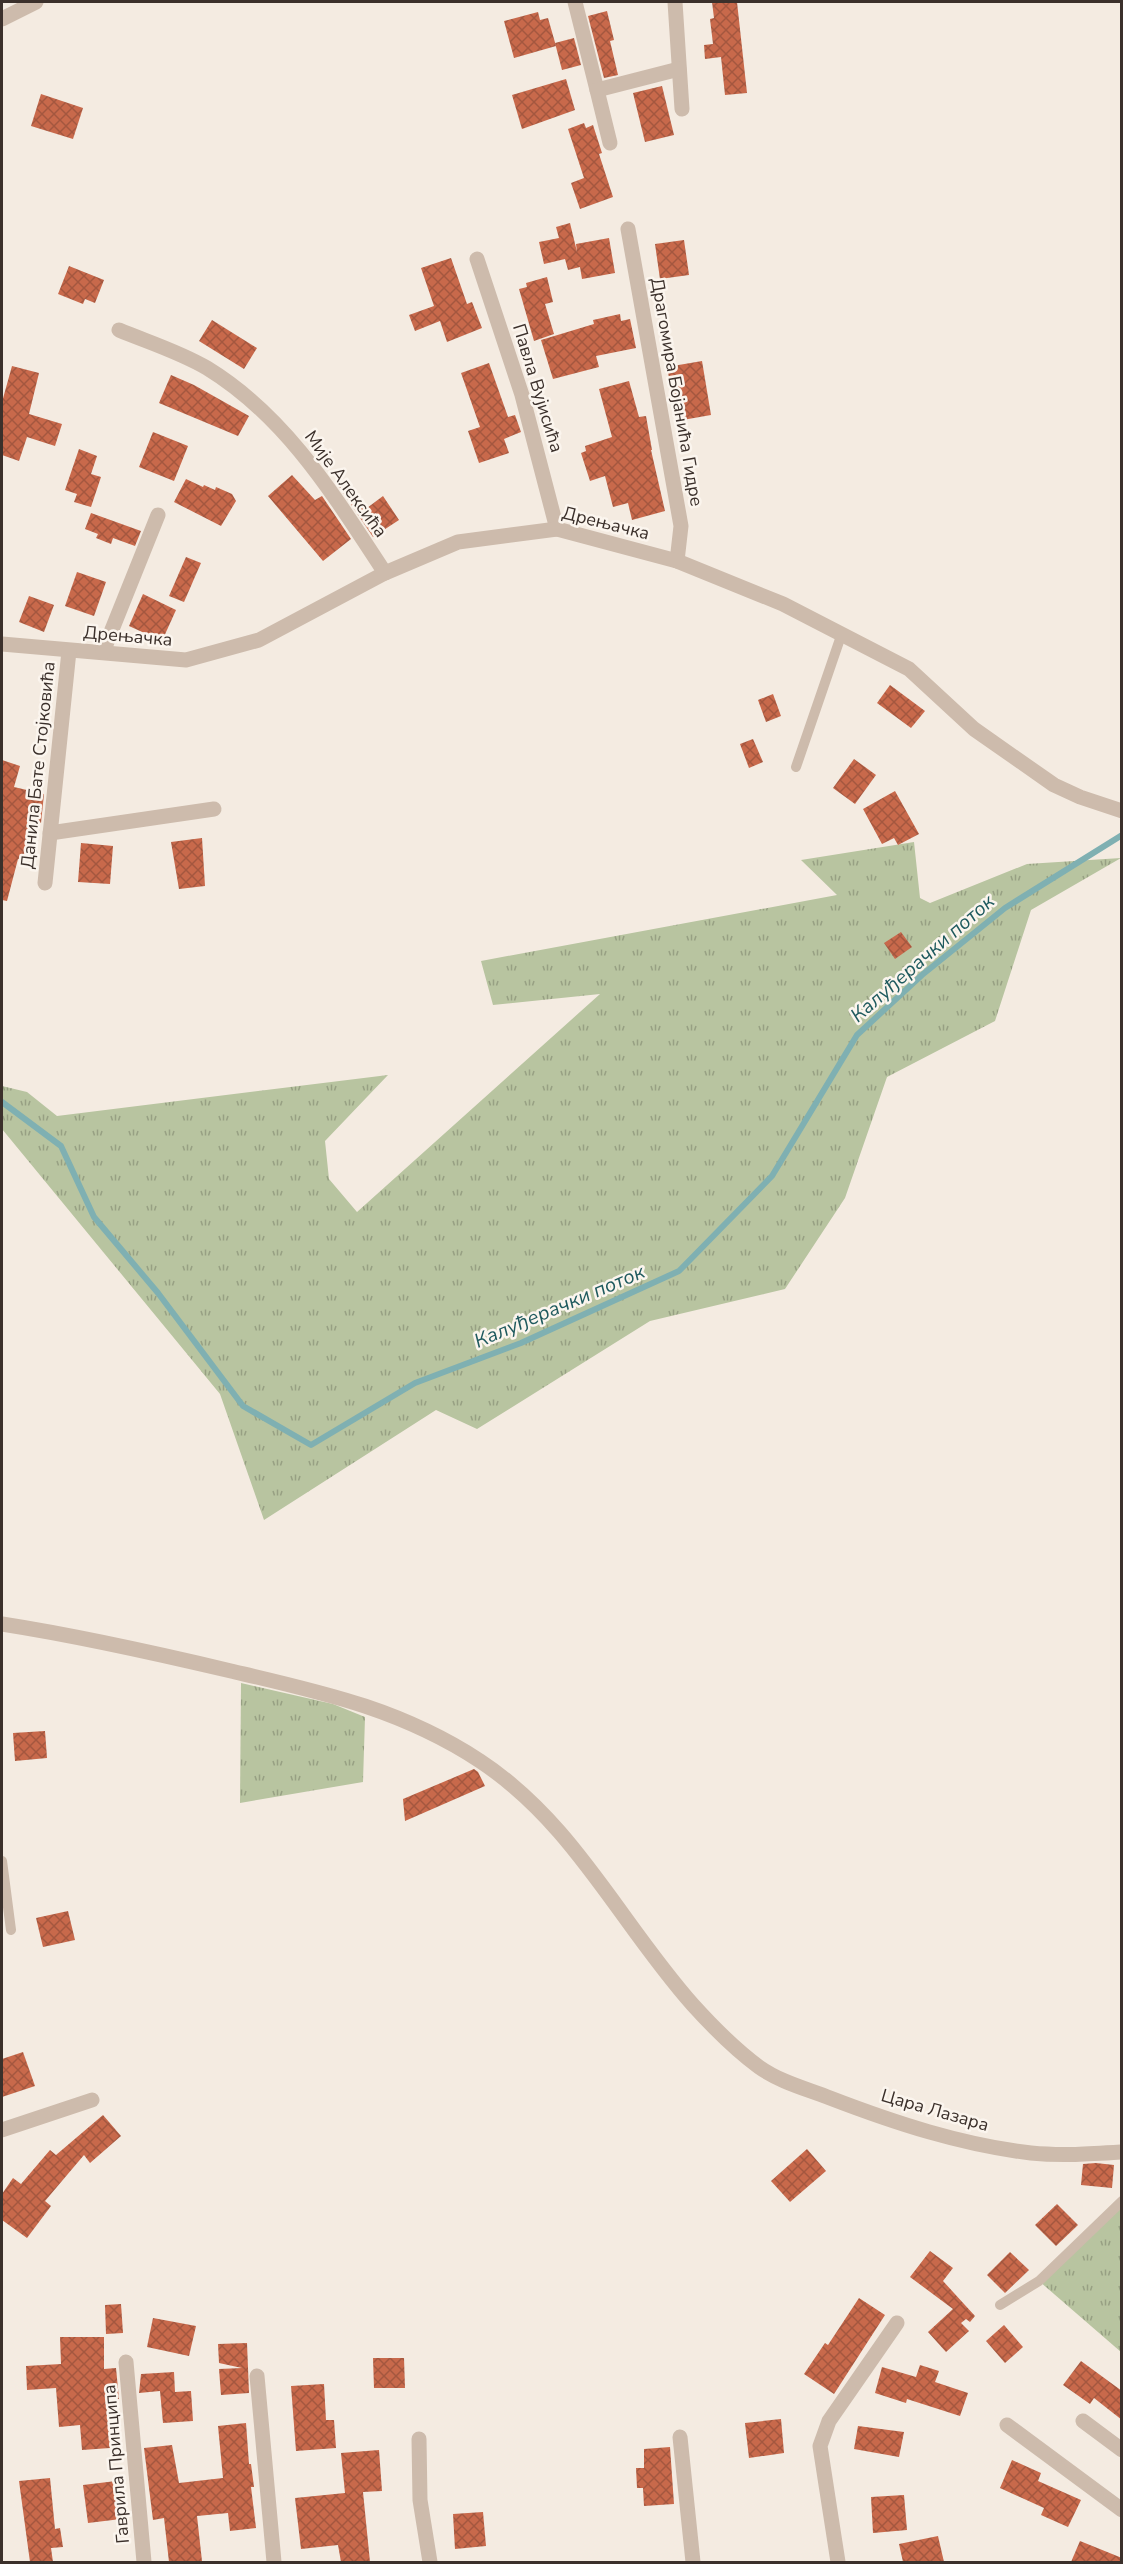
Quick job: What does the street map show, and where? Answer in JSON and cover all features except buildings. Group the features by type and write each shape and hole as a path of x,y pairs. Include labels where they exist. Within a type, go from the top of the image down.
{"street":[{"path":"2,19 36,2"},
{"path":"575,2 610,143"},
{"path":"675,2 682,109"},
{"path":"597,90 678,69"},
{"name":"Драгомира Бојанића Гидре","path":"628,230 681,526 677,561"},
{"name":"Павла Вујисића","path":"477,259 522,395 557,529"},
{"name":"Мије Алексића","path":"119,330 206,367 266,414 314,467 385,573"},
{"path":"104,652 158,515"},
{"name":"Дрењачка","path":"2,644 186,660 259,640 385,573 458,542 557,529 677,561 783,604 842,633 909,669 974,729 1054,785 1080,797 1122,811"},
{"name":"Данила Бате Стојковића","path":"45,884 69,651"},
{"path":"50,833 214,809"},
{"name":"Цара Лазара","path":"2,1624 137,1649 339,1696 420,1726 478,1760 526,1797 585,1861 693,2004 759,2067 777,2078 845,2104 949,2138 987,2147 1071,2155 1122,2152"},
{"path":"2,2130 92,2100"},
{"path":"838,2562 820,2446 830,2421 897,2323"},
{"name":"Гаврила Принципа","path":"126,2362 144,2562"},
{"path":"257,2376 274,2562"},
{"path":"1083,2421 1122,2450"},
{"path":"1007,2425 1122,2510"},
{"path":"680,2437 693,2562"},
{"path":"418,2439 420,2500 430,2562"}],"lane":[{"path":"796,766 842,633"},
{"path":"2,1861 11,1930"},
{"path":"1000,2305 1039,2281 1122,2202"}],"green space":[{"path":"914,842 920,898 930,903 1027,864 1121,858 1031,910 995,1021 887,1077 845,1198 785,1289 650,1321 477,1429 436,1410 264,1520 220,1394 2,1129 2,1086 27,1092 57,1116 388,1075 325,1141 329,1179 357,1212 600,994 493,1005 481,961 837,895 801,860"},
{"path":"241,1683 333,1704 365,1717 363,1782 240,1803"},
{"path":"1121,2208 1121,2352 1039,2281"}],"waterway":[{"name":"Калуђерачки поток","path":"2,1102 61,1146 94,1217 158,1293 243,1406 311,1445 415,1383 521,1343 679,1271 772,1176 857,1035 922,975 1005,908 1122,835"}]}
